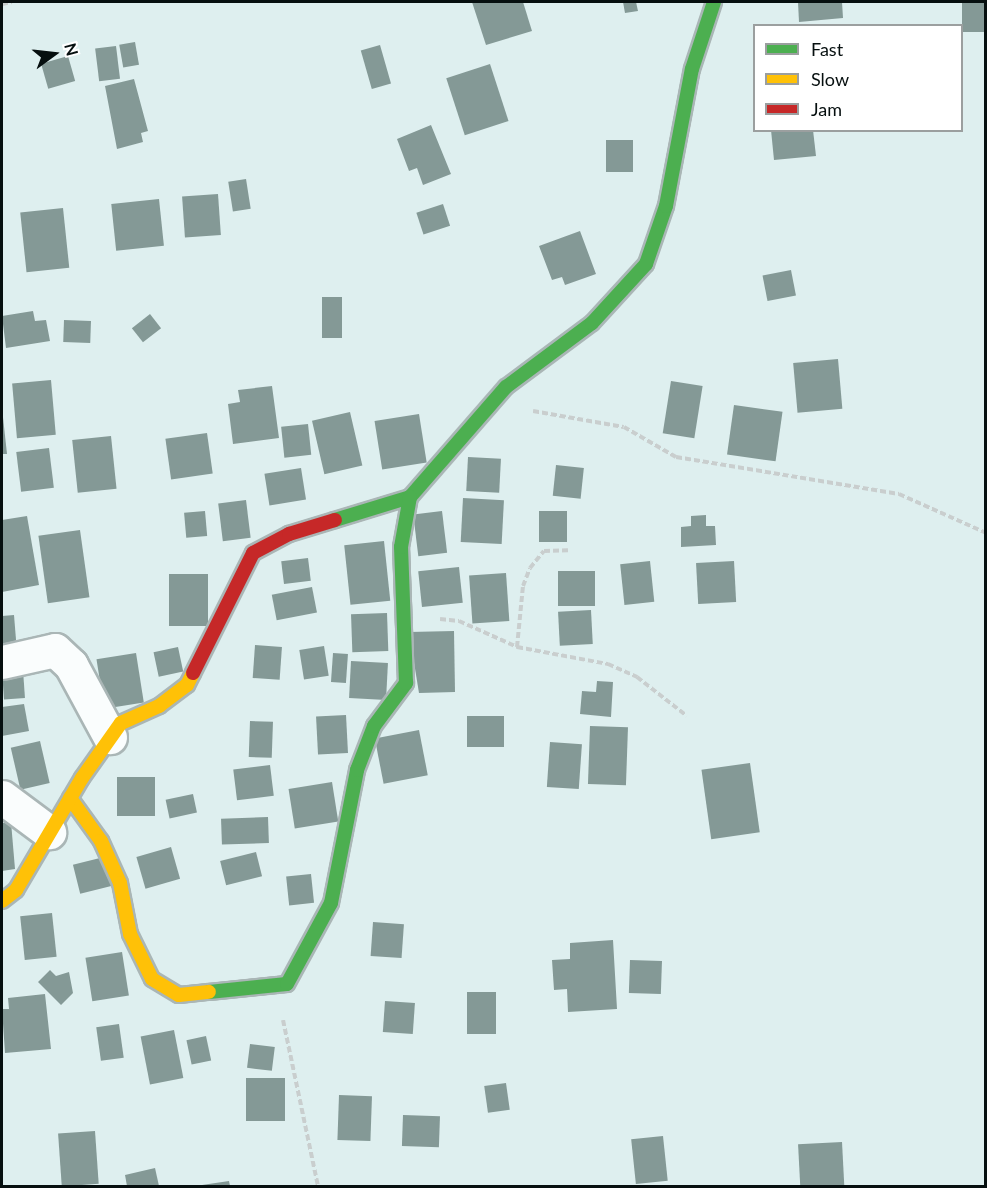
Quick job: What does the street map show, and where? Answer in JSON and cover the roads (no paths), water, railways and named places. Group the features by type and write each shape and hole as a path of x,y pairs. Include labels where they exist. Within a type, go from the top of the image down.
{"street":[{"path":"70,798 101,841 120,883 130,933 152,979 179,994 287,984 331,903 357,770 374,726 406,683 406,620 401,547 410,496 491,403 592,322 646,264 666,206 692,69 714,2"},
{"path":"2,901 16,890 70,798 121,723 159,706 188,685 253,553 289,534 410,496"},
{"path":"2,662 55,650 71,665 110,737"},
{"path":"2,797 49,832"}]}
